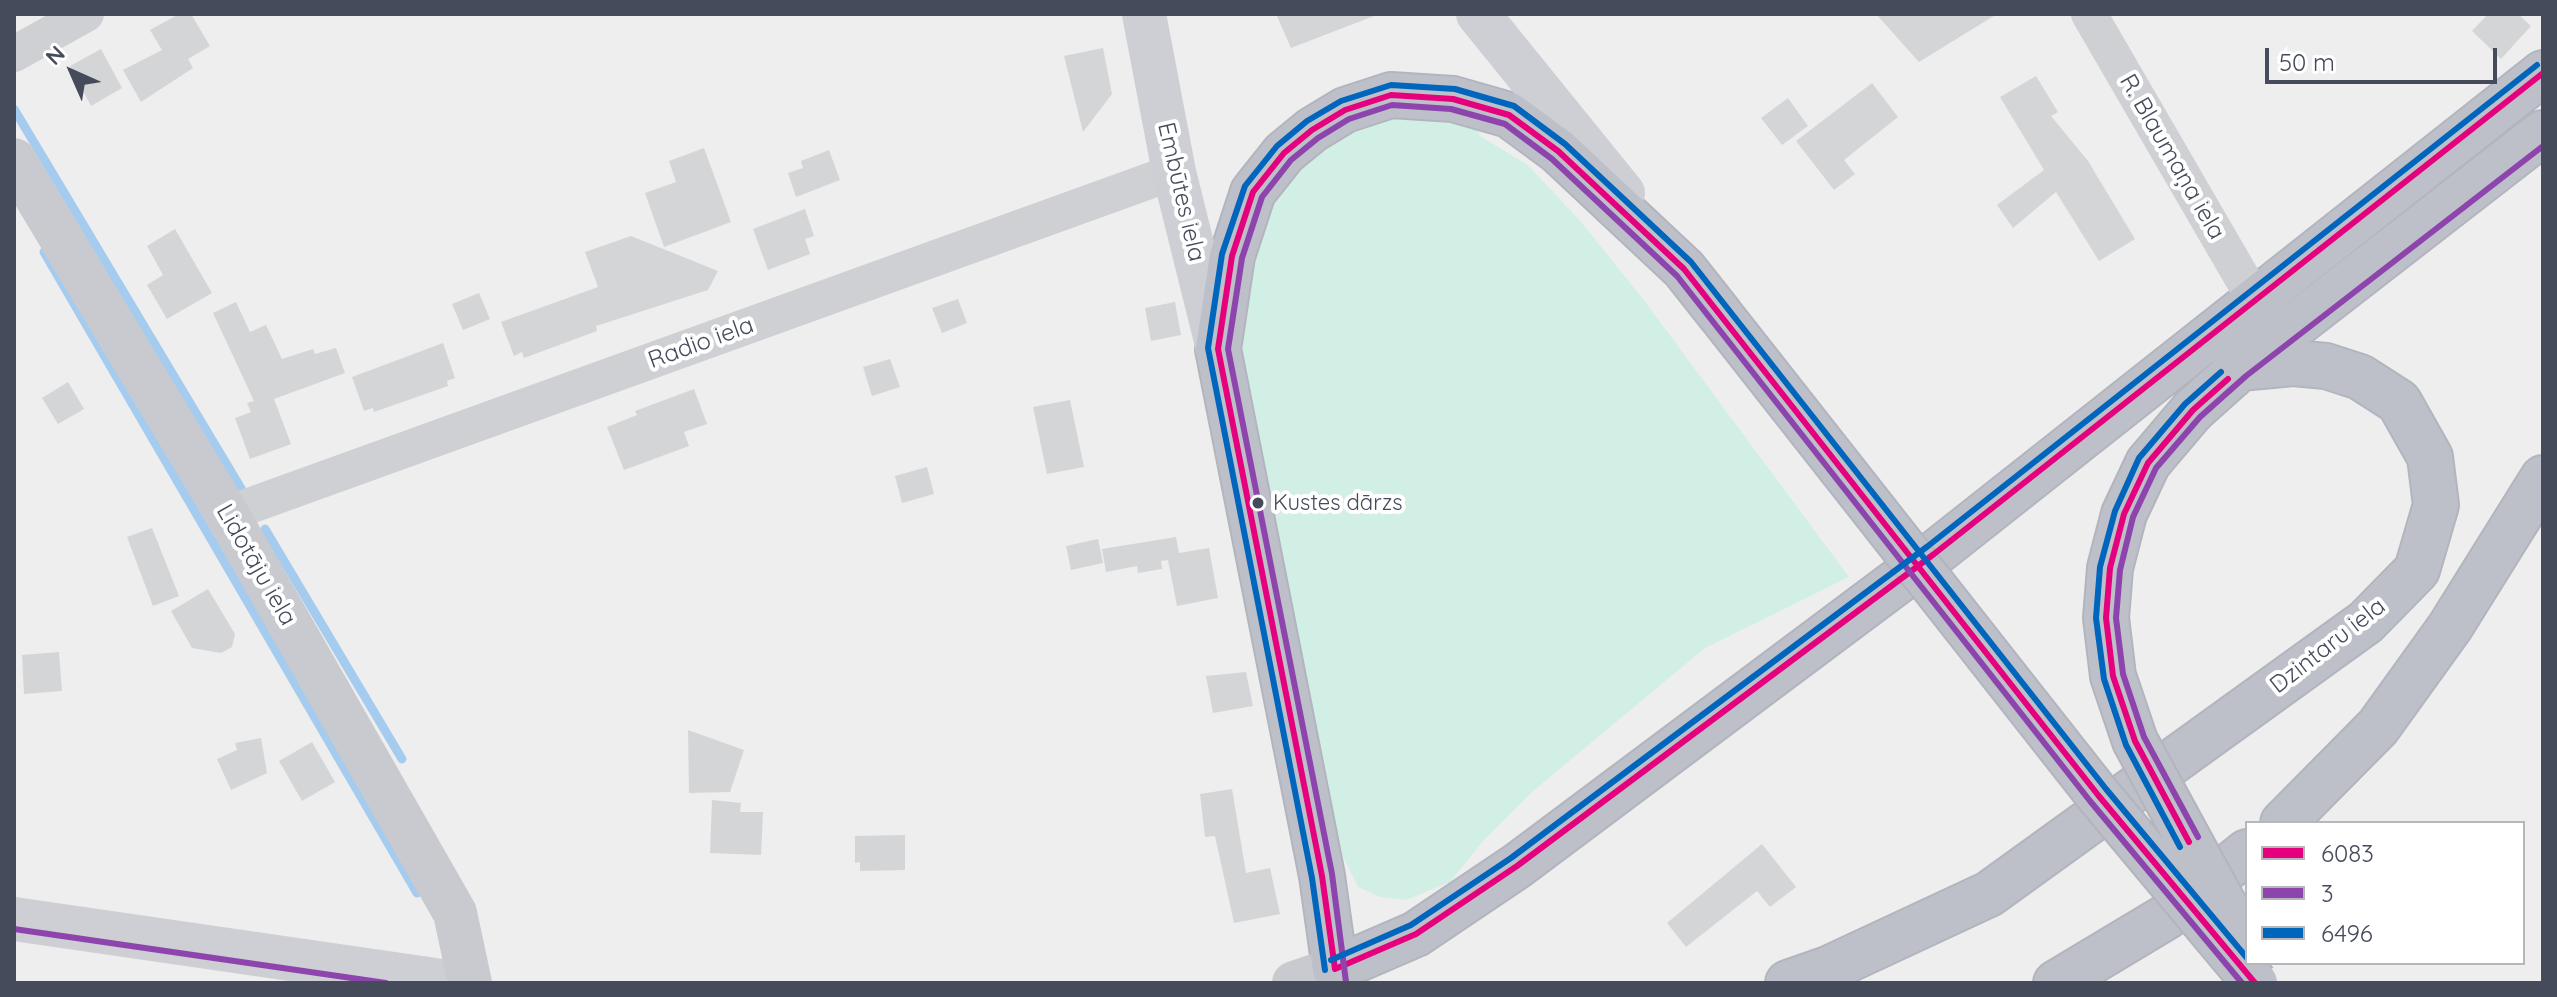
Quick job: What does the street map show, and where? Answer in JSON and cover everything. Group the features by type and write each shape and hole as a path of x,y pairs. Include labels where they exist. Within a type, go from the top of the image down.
{"highway":[{"path":"1335,976 1416,934 1517,866 1934,554 2543,73"},
{"path":"1218,349 1232,256 1253,192 1284,153 1312,130 1345,110 1391,95 1453,99 1509,115 1558,151 1684,269 2088,783 2255,983"},
{"path":"2245,943 2135,741 2113,676 2106,618 2110,568 2124,514 2148,463 2193,410 2240,368 2543,133"},
{"name":"Embūtes iela","path":"1218,349 1322,876 1335,976"},
{"name":"Dzintaru iela","path":"1788,983 1828,969 1989,894 2366,622 2417,570 2436,505 2430,457 2399,402 2360,377 2326,366 2293,363 2240,368"},
{"path":"2285,821 2378,727 2450,627 2543,478"},
{"path":"2056,983 2166,917 2245,854"},
{"path":"2257,965 2267,983"}],"main road":[{"name":"Lidotāju iela","path":"14,160 227,514 455,913 470,983"},
{"path":"1294,983 1335,976"}],"street":[{"path":"14,54 86,14"},
{"name":"Embūtes iela","path":"1144,14 1174,172 1218,349"},
{"path":"1478,14 1684,269"},
{"name":"R. Blaumaņa iela","path":"2089,14 2255,300"},
{"name":"Radio iela","path":"227,514 1174,172"},
{"path":"14,919 456,983"}],"green space":[{"name":"Kustes dārzs","path":"1399,113 1473,120 1480,136 1528,165 1582,223 1643,299 1849,577 1705,648 1532,792 1484,840 1450,882 1406,900 1380,897 1358,887 1344,859 1310,716 1239,334 1256,223 1320,143"}],"building":[{"path":"179,14 191,14 210,46 188,59 193,68 141,102 123,70 162,50 150,30"},
{"path":"1276,14 1374,14 1374,16 1291,48"},
{"path":"1876,14 1997,14 1919,62"},
{"path":"2488,14 2518,14 2531,26 2501,59 2472,31"},
{"path":"1103,48 1112,94 1083,132 1064,56"},
{"path":"101,49 122,88 91,106 70,66"},
{"path":"2036,76 2058,112 2051,116 2088,161 2135,239 2099,261 2056,192 2013,228 1997,205 2044,170 2000,97"},
{"path":"1872,83 1898,117 1844,160 1855,174 1834,190 1796,141"},
{"path":"1788,98 1808,126 1782,145 1761,118"},
{"path":"704,148 731,222 664,247 645,193 676,182 669,161"},
{"path":"829,150 840,180 796,197 788,173 803,168 801,161"},
{"path":"805,209 814,236 805,239 810,254 768,270 753,229"},
{"path":"175,229 212,293 167,319 147,285 163,275 147,246"},
{"path":"631,236 718,271 708,290 596,326 597,331 524,358 522,352 514,356 501,322 598,287 585,252"},
{"path":"479,293 490,319 463,330 452,304"},
{"path":"958,299 967,323 942,333 932,308"},
{"path":"236,302 250,332 266,325 282,359 313,349 315,354 336,348 345,373 274,399 291,444 250,459 235,418 251,412 247,403 254,401 213,313"},
{"path":"1175,302 1181,335 1151,341 1145,308"},
{"path":"443,343 455,378 447,381 448,386 374,412 373,408 364,411 352,377"},
{"path":"890,359 900,387 872,396 863,367"},
{"path":"68,382 84,409 58,424 42,398"},
{"path":"694,389 707,424 684,432 689,446 624,470 607,427 637,415 635,411"},
{"path":"1070,400 1084,467 1047,474 1033,407"},
{"path":"927,467 934,494 902,503 895,476"},
{"path":"152,528 179,596 153,606 127,537"},
{"path":"1176,537 1179,553 1209,548 1218,598 1177,606 1168,560 1161,561 1162,569 1138,573 1137,566 1106,572 1102,549"},
{"path":"1098,539 1103,563 1071,570 1066,546"},
{"path":"208,589 235,634 232,647 221,653 192,648 171,611"},
{"path":"59,652 62,691 24,694 22,655"},
{"path":"1246,672 1253,706 1213,713 1206,676"},
{"path":"688,730 744,750 730,792 689,793"},
{"path":"261,738 267,773 231,790 217,759 237,750 235,743"},
{"path":"312,742 335,782 302,801 279,761"},
{"path":"1232,789 1246,873 1270,868 1280,914 1234,923 1215,836 1205,837 1200,794"},
{"path":"712,800 741,803 740,812 763,812 761,855 710,853"},
{"path":"905,835 905,870 860,871 860,862 855,863 855,836"},
{"path":"1762,844 1796,887 1770,907 1757,891 1686,947 1667,923"}],"waterway":[{"path":"14,109 242,490"},
{"path":"44,252 417,893"},
{"path":"265,529 402,759"}],"transit line":[{"name":"6496","path":"1331,960 1411,925 1511,858 1928,546 2537,65"},
{"name":"6083","path":"1335,969 1416,934 1517,866 1934,554 2543,73"},
{"name":"6496","path":"1325,970 1312,878 1208,348 1222,254 1245,186 1277,146 1307,121 1341,101 1391,85 1455,89 1514,106 1565,144 1691,262 2106,789 2245,956"},
{"name":"6083","path":"1335,969 1322,876 1218,349 1232,256 1253,192 1284,153 1312,130 1345,110 1391,95 1453,99 1509,115 1558,151 1684,269 2098,795 2255,983"},
{"name":"3","path":"1346,982 1332,874 1228,349 1242,258 1262,197 1291,160 1318,138 1349,119 1392,105 1451,109 1505,124 1552,159 1677,276 2090,801 2242,983"},
{"name":"3","path":"2198,837 2144,737 2123,674 2116,618 2120,570 2133,517 2156,468 2200,417 2246,376 2543,146"},
{"name":"6496","path":"2180,847 2126,745 2104,679 2096,618 2100,567 2115,511 2139,458 2185,404 2221,372"},
{"name":"6083","path":"2189,842 2135,741 2113,676 2106,618 2110,568 2124,514 2148,463 2193,410 2228,379"},
{"name":"3","path":"14,929 386,983"}],"place":[{"name":"Kustes dārzs","path":"1258,503"}]}
